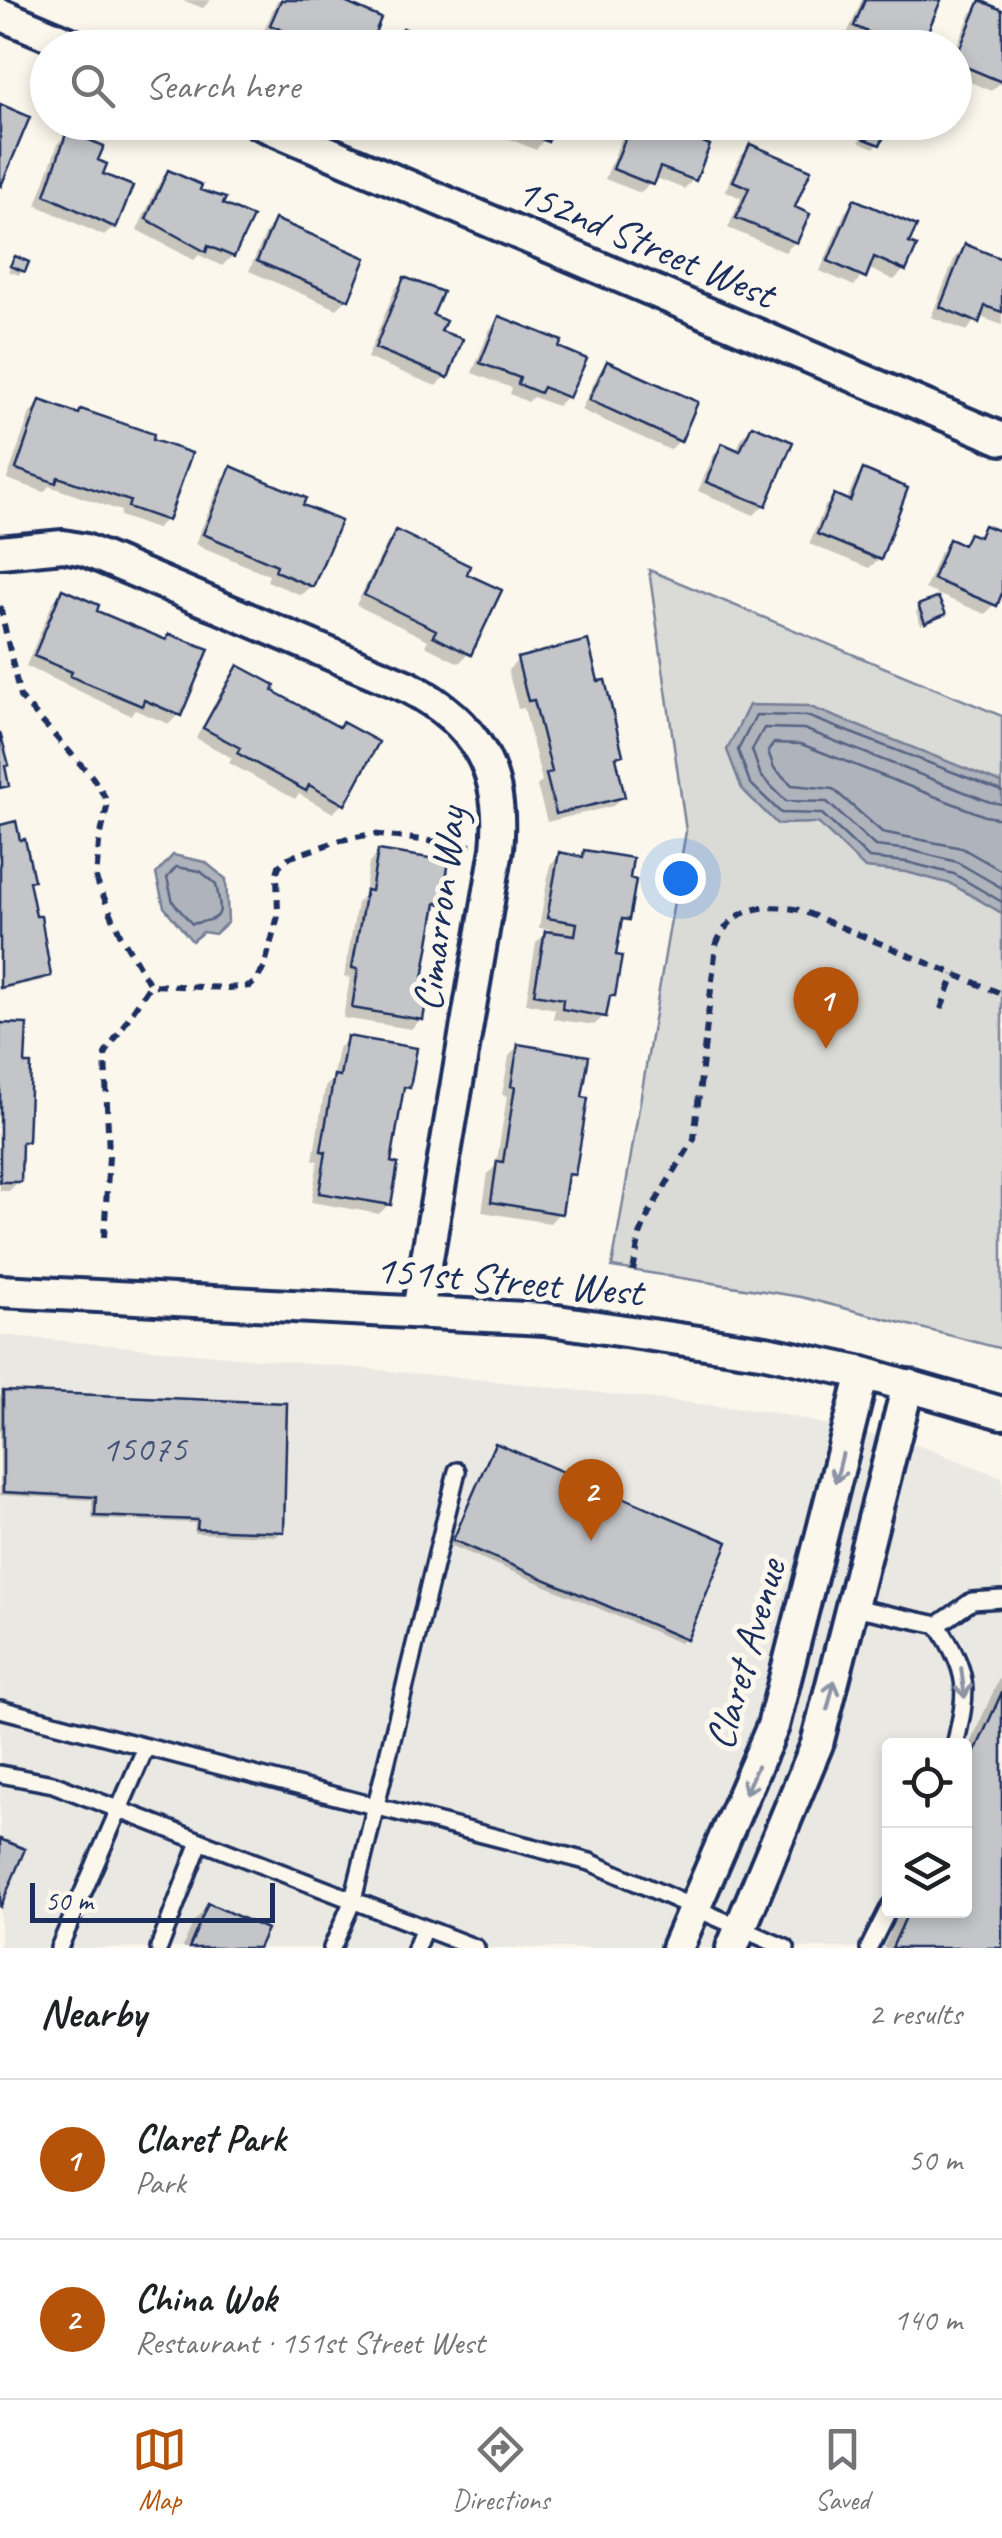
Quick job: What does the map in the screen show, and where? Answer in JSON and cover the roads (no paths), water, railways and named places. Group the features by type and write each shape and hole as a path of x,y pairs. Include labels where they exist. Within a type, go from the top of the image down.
{"street":[{"path":"0,14 38,30"},
{"name":"152nd Street West","path":"299,140 1002,438"},
{"name":"Cimarron Way","path":"0,552 63,546 85,550 431,698 451,712 481,752 498,798 497,849 418,1311"},
{"name":"151st Street West","path":"0,1290 544,1319 766,1352 863,1373 1002,1413"},
{"name":"Claret Avenue","path":"677,1948 772,1726 863,1373"},
{"path":"736,1939 818,1744 908,1385"}],"lane":[{"path":"332,1948 353,1900 456,1471"},
{"path":"938,1625 972,1601 1002,1600"},
{"path":"853,1607 938,1625 960,1660 965,1701 957,1738"},
{"path":"0,1708 590,1862 693,1909 736,1939 786,1948"},
{"path":"59,1948 146,1747"},
{"path":"0,1774 53,1784 476,1948"},
{"path":"159,1948 200,1842"},
{"path":"869,1948 884,1918"},
{"path":"416,1948 424,1928"}],"water":[{"path":"749,705 808,706 1002,783 1002,913 951,884 906,872 865,868 818,823 777,824 742,789 727,750"},
{"path":"173,855 205,862 226,879 228,922 215,934 203,932 192,941 164,907 156,874"}],"place":[{"name":"Claret Park","path":"826,1049"},
{"name":"China Wok","path":"591,1541"}]}
